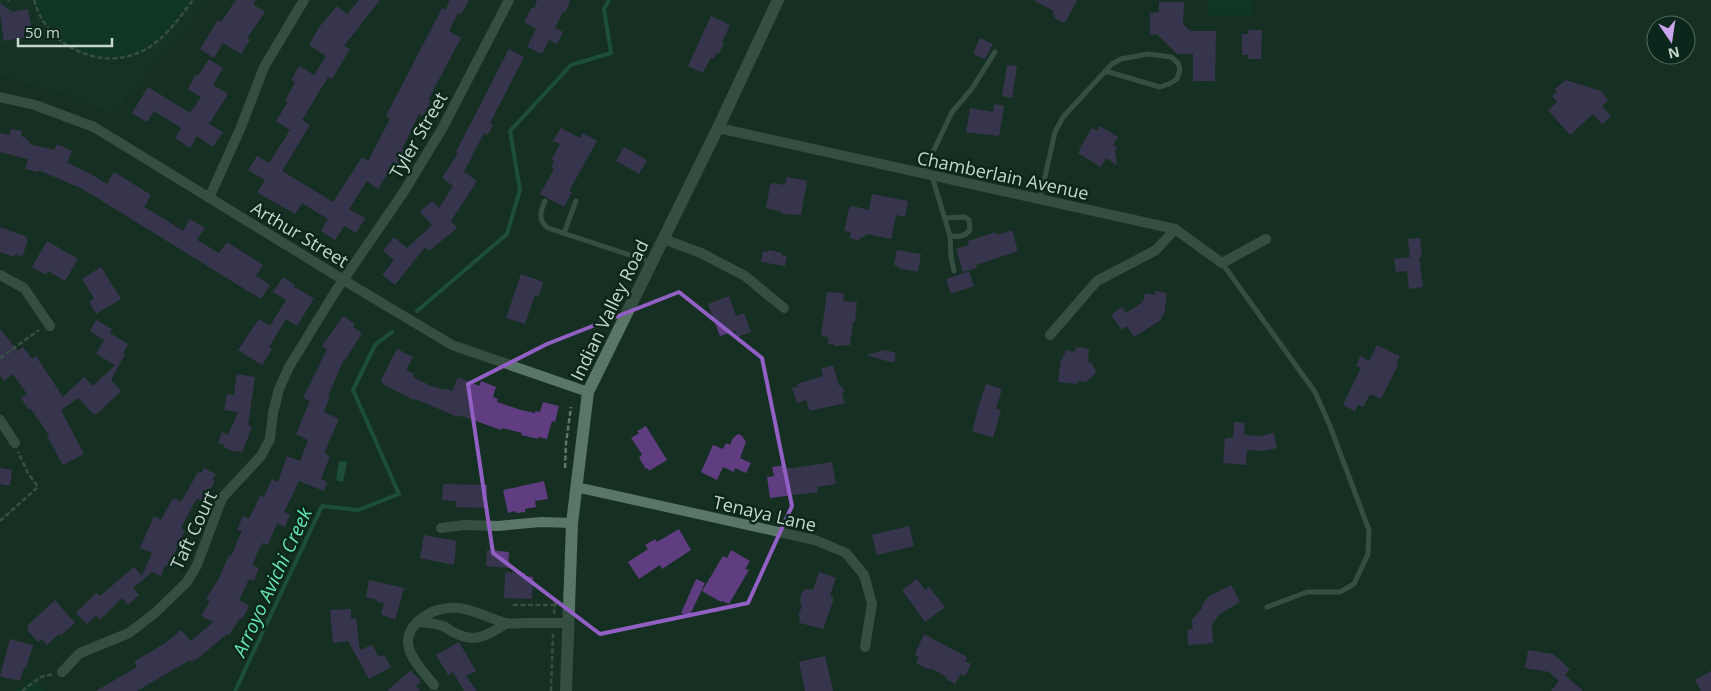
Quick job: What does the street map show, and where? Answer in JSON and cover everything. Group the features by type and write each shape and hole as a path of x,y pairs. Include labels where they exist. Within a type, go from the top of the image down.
{"street":[{"path":"209,198 241,127 264,67 304,0"},
{"name":"Tyler Street","path":"344,280 403,193 442,128 509,0"},
{"name":"Indian Valley Road","path":"566,691 572,523 588,392 718,128 778,0"},
{"name":"Arthur Street","path":"0,97 35,105 94,127 452,344 588,392"},
{"name":"Chamberlain Avenue","path":"718,128 1175,229 1222,262"},
{"path":"1050,335 1097,281 1156,250 1175,229"},
{"path":"1222,262 1266,238"},
{"path":"663,239 701,253 745,276 784,308"},
{"path":"0,275 24,288 49,325"},
{"name":"Taft Court","path":"62,672 80,653 129,633 156,612 187,582 197,565 222,498 260,456 270,439 277,397 288,367 344,280"},
{"path":"0,420 15,443"},
{"name":"Tenaya Lane","path":"576,487 815,540 846,553 864,575 872,604 865,647"},
{"path":"442,528 464,525 498,526 541,522 572,523"},
{"path":"434,685 414,660 408,646 408,633 417,622 431,612 451,608 475,611 508,623 568,624"},
{"path":"417,622 438,624 458,634 472,638 493,633 508,623"}],"lane":[{"path":"954,271 950,257 950,236 945,218 927,174 952,112 971,90 995,52"},
{"path":"1040,199 1055,132 1063,117 1104,71 1120,59 1148,54 1171,57 1178,63 1180,69 1177,79 1160,87 1104,71"},
{"path":"545,201 540,217 542,223 548,228 651,262"},
{"path":"564,233 576,201"},
{"path":"945,218 965,217 969,220 970,230 965,235 958,237 950,236"},
{"path":"1222,262 1315,392 1330,426 1369,530 1368,554 1354,584 1340,592 1307,592 1268,608"}],"path":[{"path":"34,0 44,22 62,42 81,54 105,58 133,54 147,48 171,28 193,0"},
{"path":"0,358 49,325"},
{"path":"0,521 38,487 24,465"},
{"path":"514,604 555,605"},
{"path":"22,691 41,677 62,672"}],"highlighted area":[{"path":"679,292 762,358 792,506 748,603 600,634 493,553 468,384 547,344"}],"shaded area":[{"path":"0,0 210,0 112,114 66,94 0,76"},
{"path":"36,0 191,0 171,26 154,43 130,55 113,57 96,56 80,51 65,42 52,31 42,17"},
{"path":"1208,0 1253,0 1253,15 1208,15"},
{"path":"339,461 347,462 343,482 336,480"},
{"path":"37,676 46,691 16,691"}],"building":[{"path":"236,0 256,0 253,4 265,12 247,38 250,40 241,54 223,43 214,58 200,49 218,20 221,22"},
{"path":"359,0 380,0 344,46 350,49 332,79 328,77 302,120 310,125 282,171 333,202 362,157 368,161 390,119 386,116 442,8 445,10 450,0 469,0 461,15 458,13 449,31 461,38 428,100 431,101 423,116 419,114 402,149 408,152 400,167 394,164 378,189 367,181 349,209 365,218 356,233 344,226 335,240 321,231 328,219 302,203 295,214 257,192 265,180 248,170 257,156 269,163 290,130 276,121 288,102 285,101 295,82 291,80 299,66 314,75 326,56 309,45 320,26 337,6 347,14"},
{"path":"537,0 570,0 566,12 563,12 555,28 563,32 557,44 549,40 542,54 527,47 536,29 524,22 532,7 534,9"},
{"path":"1033,0 1077,0 1065,23 1054,18 1055,15 1052,14 1054,11"},
{"path":"1159,2 1184,2 1183,24 1190,31 1216,31 1215,81 1193,81 1193,54 1177,54 1157,34 1150,35 1150,13 1159,12"},
{"path":"0,3 12,12 28,9 33,36 4,41"},
{"path":"711,16 730,25 719,54 716,53 714,59 711,57 703,73 688,66"},
{"path":"1248,30 1262,30 1261,59 1248,59 1248,55 1242,55 1242,34 1248,34"},
{"path":"980,38 993,44 985,59 973,54"},
{"path":"509,49 524,57 490,123 493,125 488,135 484,133 464,172 477,181 451,221 457,228 429,251 425,247 395,285 382,275 394,260 383,251 394,237 407,248 432,225 420,212 432,201 439,208 453,186 442,178 458,153 456,152"},
{"path":"209,59 223,68 213,85 228,94 209,124 223,132 213,147 197,136 190,148 175,138 181,128 154,111 147,122 132,113 148,87 190,113 201,97 188,89 196,74 198,76"},
{"path":"1007,65 1017,66 1012,98 1002,96"},
{"path":"1566,80 1601,91 1608,100 1602,106 1611,116 1602,124 1593,114 1570,135 1548,110 1557,102 1552,96 1557,92 1555,89"},
{"path":"994,104 1004,106 999,136 966,132 970,108 993,112"},
{"path":"1100,126 1118,137 1113,145 1117,147 1115,151 1117,165 1106,158 1101,167 1078,153 1092,128 1097,131"},
{"path":"561,128 580,138 583,133 597,141 569,191 572,192 564,207 540,194 554,169 551,167 554,161 552,159 560,144 553,141"},
{"path":"11,129 22,131 21,136 30,141 29,144 54,150 57,144 72,151 67,163 107,184 114,172 151,195 144,207 183,231 190,219 205,228 197,240 219,253 227,242 263,265 256,276 270,285 261,299 81,188 38,170 38,172 25,169 28,159 0,152 0,133 10,135"},
{"path":"624,147 647,160 639,174 616,161"},
{"path":"787,177 807,181 801,215 783,214 782,212 766,208 770,185 773,183 785,185"},
{"path":"872,194 908,201 905,217 896,215 891,239 868,234 858,240 850,238 851,232 844,231 849,209 852,206 869,210"},
{"path":"0,227 27,237 26,239 28,240 22,257 15,254 14,257 0,252"},
{"path":"1012,230 1018,251 976,265 977,268 963,272 956,249 969,245 968,241 996,232 997,235"},
{"path":"1420,238 1422,257 1419,257 1423,287 1409,289 1407,271 1396,272 1394,259 1410,257 1408,239"},
{"path":"47,241 78,259 65,281 48,271 46,275 32,267"},
{"path":"769,250 787,256 785,266 761,262 763,251 768,252"},
{"path":"897,250 921,254 918,272 898,268 898,266 894,265"},
{"path":"101,267 121,299 96,314 89,302 94,298 82,279"},
{"path":"969,271 974,286 951,294 946,279"},
{"path":"521,274 543,282 539,296 535,295 525,324 506,318"},
{"path":"283,277 295,285 294,287 314,298 297,326 286,319 269,347 272,349 262,365 238,350 259,319 270,326 286,300 273,292"},
{"path":"1155,291 1167,293 1164,315 1162,315 1161,320 1134,337 1127,326 1122,330 1111,315 1122,307 1126,313 1143,302 1145,293 1154,295"},
{"path":"827,292 844,293 843,301 857,302 850,345 834,346 834,344 828,344 828,337 821,336"},
{"path":"729,296 736,316 744,313 751,332 737,337 735,331 720,336 708,304"},
{"path":"343,316 355,324 353,327 362,333 344,359 328,396 330,397 324,412 339,419 324,453 330,456 321,479 327,482 324,491 299,481 284,512 290,515 285,527 277,523 268,545 262,543 252,565 259,568 254,581 249,579 239,600 249,606 242,619 240,618 229,635 227,634 196,660 192,662 190,660 137,691 96,691 137,667 134,662 168,641 181,630 191,641 213,622 201,616 210,601 206,599 218,580 229,555 231,556 242,531 237,530 243,516 249,519 260,496 264,497 272,479 278,482 287,456 300,461 308,440 296,434 310,401 303,398 327,349 322,346"},
{"path":"96,320 112,329 110,333 128,344 123,353 125,354 111,380 121,391 94,415 78,398 61,410 84,454 63,465 47,436 49,435 21,398 27,394 13,374 4,381 0,375 0,329 18,351 23,347 32,359 36,356 63,397 84,377 93,386 115,365 96,354 104,340 90,331"},
{"path":"1377,345 1400,356 1396,364 1398,365 1381,399 1370,394 1363,407 1358,405 1355,411 1343,405 1361,368 1356,366 1360,356 1369,361"},
{"path":"1075,347 1089,349 1088,362 1092,363 1096,370 1095,374 1086,382 1078,381 1077,384 1058,382 1061,359 1065,355 1065,350 1075,352"},
{"path":"397,349 413,357 406,370 414,374 413,377 433,387 452,391 458,377 479,386 481,381 496,387 493,397 498,399 497,402 521,410 535,413 535,411 540,412 543,402 559,406 555,422 552,421 547,439 521,435 522,433 502,428 501,430 459,415 458,417 414,400 382,384 381,380"},
{"path":"885,350 896,353 894,363 866,355"},
{"path":"833,365 839,385 844,391 842,394 845,403 810,411 806,400 797,403 792,388 798,386 797,384 823,376 821,369"},
{"path":"237,374 255,377 248,425 252,427 242,453 223,447 224,445 218,443 222,432 228,435 238,412 224,410 227,394 234,395"},
{"path":"986,384 1002,389 996,409 1001,410 993,438 972,431"},
{"path":"1234,422 1245,423 1244,435 1260,436 1274,433 1277,448 1262,451 1247,450 1246,465 1223,463 1225,438 1233,438"},
{"path":"646,426 667,460 649,471 639,458 642,454 631,438 639,433 637,431"},
{"path":"738,434 746,442 740,458 751,463 746,473 735,468 734,472 723,467 717,480 701,472 713,445 723,449 726,443 730,445 733,438"},
{"path":"832,462 836,484 817,487 818,492 770,498 767,477 774,476 772,467 786,465 787,468 794,468"},
{"path":"0,468 12,470 10,486 0,484"},
{"path":"204,468 216,474 212,480 215,481 203,502 197,498 181,528 185,530 168,567 165,566 161,576 152,572 133,588 139,595 128,605 122,598 100,620 97,616 87,624 76,613 96,593 100,596 134,567 142,576 152,553 140,548 154,516 161,520 173,498 181,502 198,472 201,473"},
{"path":"544,481 548,499 535,501 536,507 525,509 525,512 516,513 515,511 508,513 503,490"},
{"path":"443,484 487,485 486,508 456,507 456,501 442,500"},
{"path":"909,526 914,546 877,555 872,535"},
{"path":"679,529 691,550 662,569 660,565 639,579 628,562 648,549 645,545 655,539 657,542"},
{"path":"424,535 456,541 454,565 420,558"},
{"path":"487,550 509,552 508,568 486,566"},
{"path":"731,550 750,561 745,569 749,570 729,604 721,602 702,591 723,556 727,558"},
{"path":"505,572 525,573 524,576 533,577 532,599 504,598"},
{"path":"819,572 836,578 830,595 833,597 833,601 823,629 800,623 800,617 798,616 802,606 800,601 802,591 805,589 813,590"},
{"path":"696,579 705,583 689,617 681,613"},
{"path":"917,579 925,590 929,587 945,607 925,622 902,590"},
{"path":"369,580 404,588 395,620 381,614 384,603 366,597"},
{"path":"1231,585 1240,602 1220,614 1212,624 1213,643 1188,645 1187,630 1193,629 1192,620 1202,608 1202,605 1209,596"},
{"path":"55,600 75,623 47,645 42,639 38,642 27,630 29,628 27,626"},
{"path":"351,609 351,619 356,618 360,650 372,645 379,657 384,655 391,667 369,679 348,641 333,643 330,610"},
{"path":"924,634 965,656 967,658 965,661 971,664 965,676 961,674 955,684 946,679 947,677 916,663 919,658 915,654"},
{"path":"10,639 33,645 20,681 0,676"},
{"path":"459,642 476,671 466,676 477,691 464,691 453,672 448,675 436,655"},
{"path":"1528,650 1553,654 1570,669 1565,675 1583,691 1551,691 1559,681 1549,672 1525,668"},
{"path":"825,656 833,691 805,691 799,662"},
{"path":"411,670 421,682 416,686 420,691 387,691"},
{"path":"1711,671 1711,691 1701,691 1695,680"}],"waterway":[{"name":"Arroyo Avichi Creek","path":"417,311 507,234 520,190 510,131 571,65 611,53 604,9 609,0"},
{"name":"Arroyo Avichi Creek","path":"235,691 322,506 358,510 399,494 353,390 375,345 392,332"}]}
